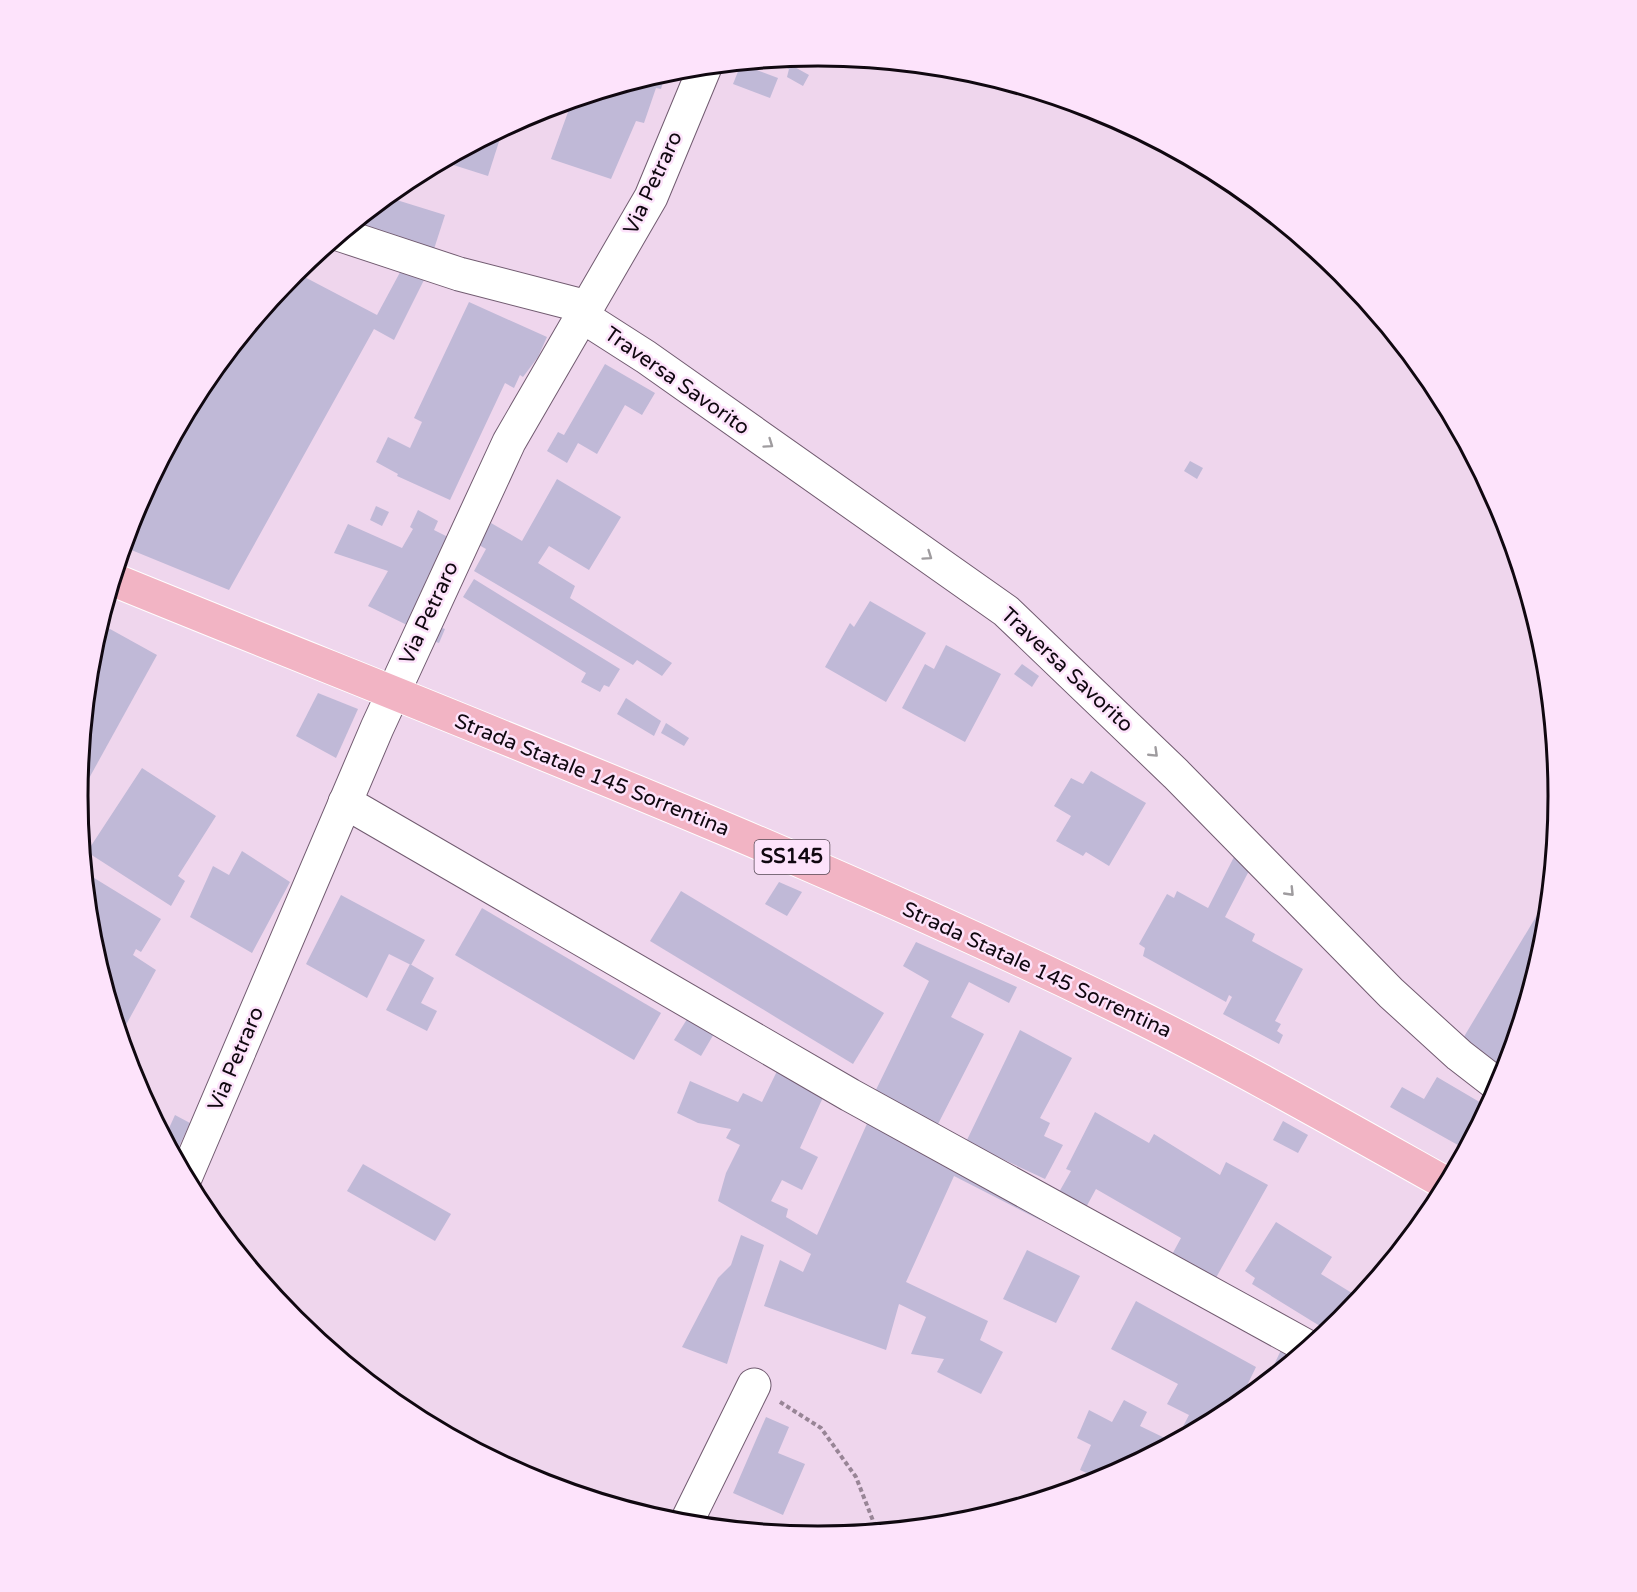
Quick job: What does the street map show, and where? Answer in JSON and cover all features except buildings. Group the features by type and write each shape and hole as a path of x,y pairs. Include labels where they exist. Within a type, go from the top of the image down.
{"highway":[{"name":"Strada Statale 145 Sorrentina","path":"120,583 813,866 971,936 1125,1010 1283,1091 1439,1180"}],"street":[{"name":"Via Petraro","path":"190,1167 345,802 509,442 651,197 701,76"},
{"name":"Traversa Savorito","path":"349,238 585,312 655,364 1006,611 1176,774 1390,993 1459,1055 1491,1080"},
{"path":"345,802 850,1095 1302,1343"},
{"path":"690,1514 754,1386"}],"path":[{"path":"754,1386 821,1428 856,1477 874,1523"}]}
